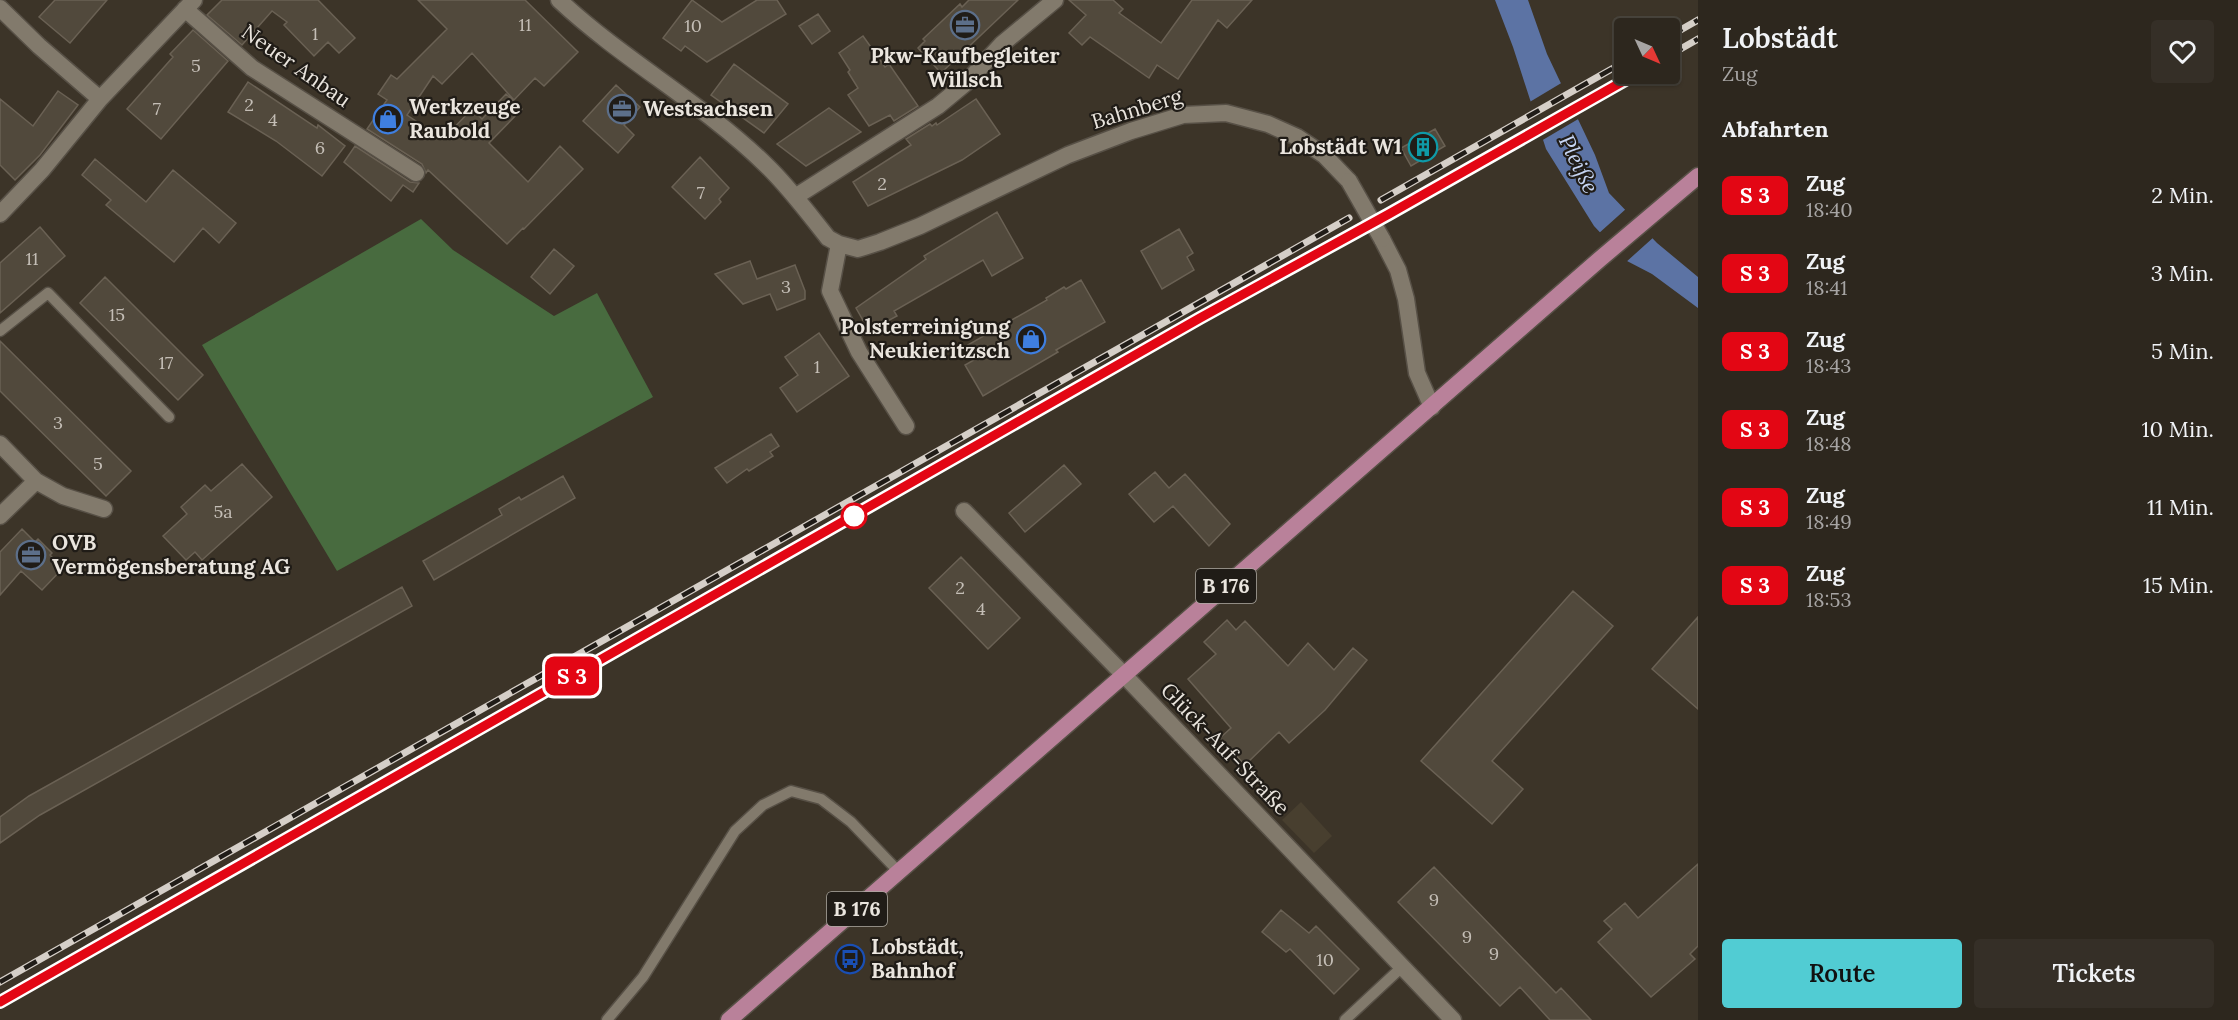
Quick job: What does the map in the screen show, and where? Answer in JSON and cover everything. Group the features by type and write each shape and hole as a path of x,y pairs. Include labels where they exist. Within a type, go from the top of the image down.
{"main road":[{"name":"B 176","path":"729,1020 1600,258 1698,176"}],"street":[{"path":"559,0 587,26 720,126 765,164 828,238 839,244 830,291 859,352 906,426"},
{"path":"795,197 938,106 968,82 1002,44 1055,0"},
{"path":"0,214 42,170 100,99 190,5"},
{"name":"Neuer Anbau","path":"190,5 252,68 416,173"},
{"path":"0,8 39,46 100,99"},
{"name":"Bahnberg","path":"839,244 858,249 880,242 920,226 1068,155 1131,130 1184,115 1226,113 1269,124 1298,137 1324,155 1349,181 1398,270 1406,299 1417,373 1432,407"},
{"path":"0,444 36,481 63,496 104,509"},
{"path":"0,516 36,481"},
{"name":"Glück-Auf-Straße","path":"964,510 1453,1020"}],"lane":[{"path":"0,331 48,292 169,417"},
{"path":"607,1020 643,977 735,831 763,805 791,791 821,799 851,822 899,872"},
{"path":"1345,1020 1402,967"}],"shaded area":[{"path":"1301,802 1332,836 1314,853 1282,820"}],"green space":[{"path":"421,219 453,250 554,316 597,293 653,397 337,571 202,345"}],"water":[{"name":"Pleiße","path":"1495,0 1528,0 1547,54 1595,155 1609,193 1657,243 1698,277 1698,308 1652,274 1627,261 1594,226 1546,149 1513,47"}],"pier":[{"path":"1563,82 1580,118 1541,141 1528,103"},
{"path":"1627,208 1655,236 1625,263 1598,234"}],"building":[{"path":"55,0 107,0 70,43 39,17"},
{"path":"222,0 318,0 355,38 339,53 328,42 314,56 284,25 287,22 272,11 242,45 207,15"},
{"path":"418,0 525,0 578,52 544,86 535,78 514,100 472,53 442,84 433,76 407,115 443,139 472,109 482,119 506,94 522,109 489,143 528,182 560,146 583,169 507,244 428,170 426,173 422,164 367,129 387,100 378,94 391,75 397,79 447,29"},
{"path":"692,0 722,22 757,0 777,0 786,14 707,62 685,46 681,51 663,38"},
{"path":"969,0 1018,0 941,73 918,48 925,41 923,39 960,4 962,7"},
{"path":"1069,0 1113,0 1123,9 1119,13 1161,43 1192,0 1252,0 1227,28 1218,20 1178,79 1157,65 1149,78 1090,37 1082,45 1069,33 1086,15"},
{"path":"818,14 830,31 812,44 799,26"},
{"path":"193,30 228,61 161,139 127,109 173,57 170,54"},
{"path":"863,36 885,67 889,64 918,106 894,121 890,115 869,126 848,95 858,88 839,53"},
{"path":"734,64 788,104 764,133 711,95"},
{"path":"248,82 317,128 318,125 345,146 322,176 276,141 228,112"},
{"path":"616,85 640,107 624,125 634,135 618,153 583,121"},
{"path":"58,91 78,105 40,155 15,180 0,165 0,99 33,126"},
{"path":"976,99 1000,134 962,160 868,206 853,182 911,145 906,139 930,124 932,126 936,123 937,125"},
{"path":"829,108 861,132 806,166 777,144"},
{"name":"Lobstädt W1","path":"1435,129 1445,146 1411,166 1401,148"},
{"path":"355,146 410,182 419,183 413,192 403,185 391,201 344,162"},
{"path":"700,157 729,188 719,199 721,202 705,219 672,187"},
{"path":"95,159 146,202 173,170 236,223 219,243 203,228 174,262 106,205 111,200 82,175"},
{"path":"997,212 1023,258 992,276 983,260 894,311 897,316 869,331 856,308 926,259 924,256"},
{"path":"40,227 65,256 0,313 0,263"},
{"path":"1179,229 1193,253 1187,257 1194,270 1162,289 1141,251"},
{"path":"554,249 574,266 550,294 531,277"},
{"path":"750,261 757,279 795,265 805,291 805,299 777,310 770,294 743,304 715,274"},
{"path":"105,277 203,375 178,400 80,303"},
{"path":"1081,280 1105,322 983,396 965,365 974,360 966,346 1047,300 1046,298 1064,287 1066,289"},
{"path":"819,333 849,376 797,412 780,388 798,375 785,357"},
{"path":"0,341 131,471 106,496 0,391"},
{"path":"771,434 779,446 770,452 773,456 749,471 747,469 727,483 715,468"},
{"path":"242,464 272,497 202,560 195,552 186,560 163,536 187,514 181,507 205,485 211,491"},
{"path":"1064,465 1081,484 1025,532 1009,513"},
{"path":"1155,472 1169,488 1185,474 1230,524 1209,546 1173,506 1154,522 1129,494"},
{"path":"563,476 575,498 434,580 423,561 502,515 499,509 519,497 521,500"},
{"path":"22,529 35,542 38,539 63,568 42,590 21,571 0,595 0,552"},
{"path":"961,557 1020,618 988,649 929,588"},
{"path":"402,587 412,606 40,815 0,843 0,817 29,796"},
{"path":"1573,591 1613,626 1492,761 1523,789 1492,824 1421,761"},
{"path":"1698,617 1698,709 1652,669"},
{"path":"1227,620 1236,630 1245,621 1288,666 1308,643 1334,670 1353,648 1367,660 1325,710 1289,743 1279,732 1245,765 1220,738 1231,728 1188,679 1216,654 1204,642"},
{"path":"1698,864 1698,946 1690,954 1695,959 1651,997 1598,942 1612,929 1604,921 1625,903 1638,918"},
{"path":"1434,867 1556,993 1561,988 1591,1020 1550,1020 1520,987 1500,1006 1398,902"},
{"path":"1281,910 1309,933 1316,926 1359,969 1334,994 1290,949 1286,952 1262,932"}],"railway":[{"path":"1680,30 1698,20"},
{"path":"1680,49 1698,39"},
{"path":"1381,200 1614,68"},
{"path":"1389,214 1618,84"},
{"path":"0,982 1349,218"},
{"path":"0,1002 1220,307 1356,232"}],"train":[{"path":"0,1002 173,901 1200,318 1618,84"}],"place":[{"name":"Pkw-Kaufbegleiter Willsch","path":"965,25"},
{"name":"Westsachsen","path":"622,109"},
{"name":"Werkzeuge Raubold","path":"388,119"},
{"name":"Lobstädt W1","path":"1423,147"},
{"name":"Polsterreinigung Neukieritzsch","path":"1031,339"},
{"name":"OVB Vermögensberatung AG","path":"31,555"},
{"name":"Lobstädt, Bahnhof","path":"850,959"}]}
